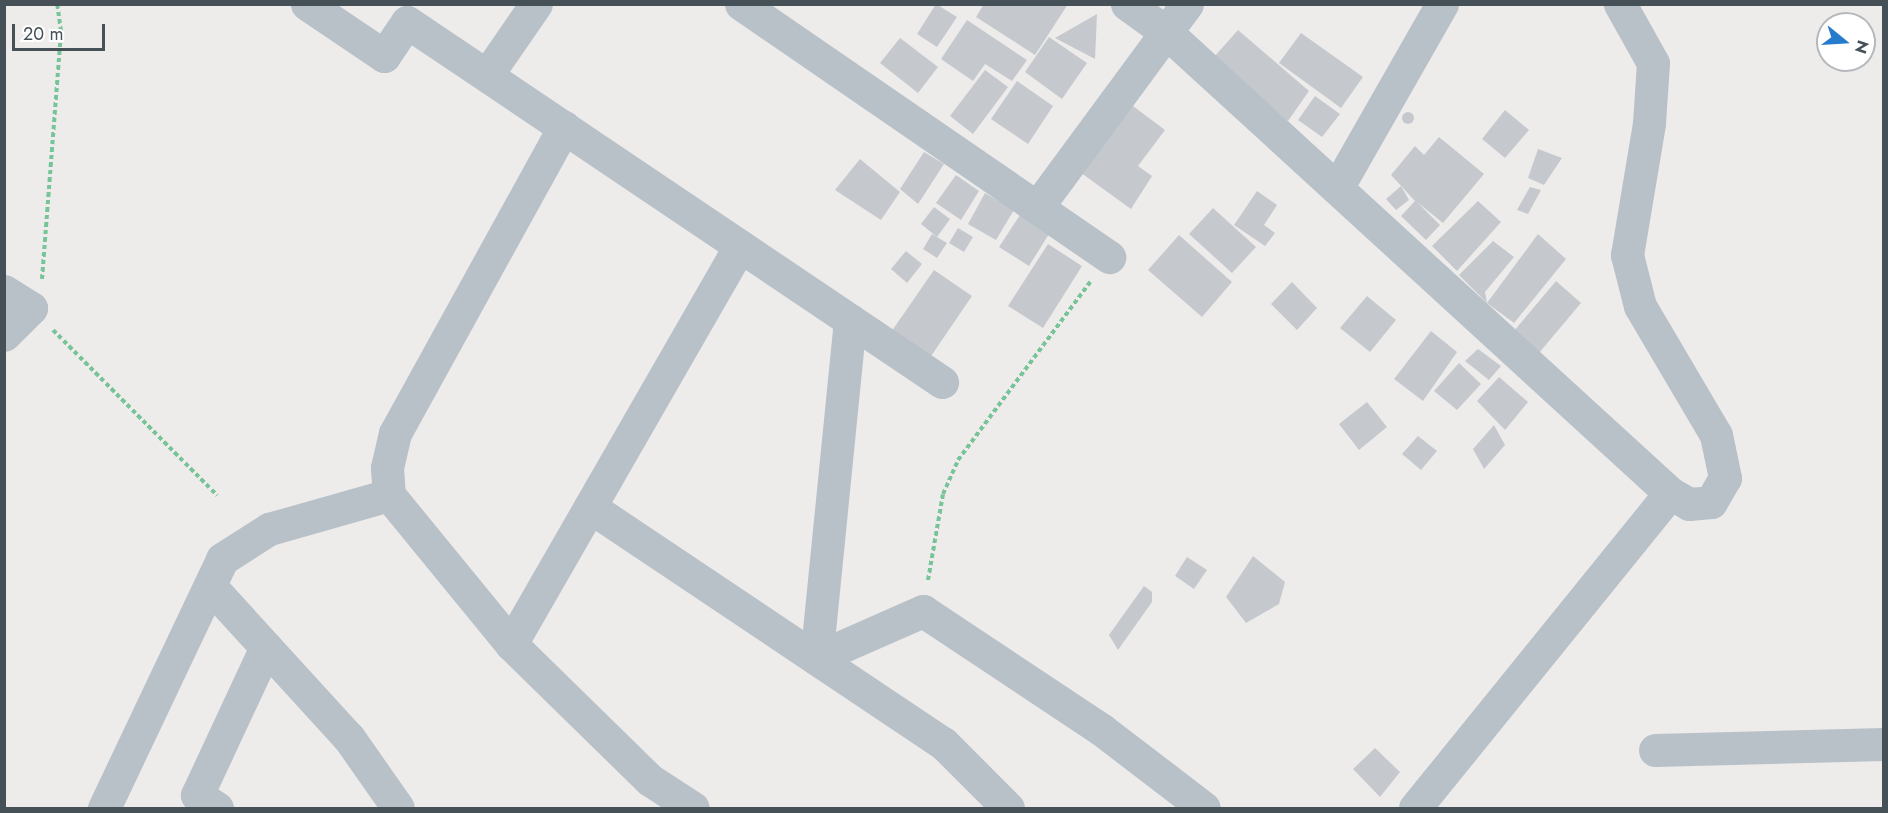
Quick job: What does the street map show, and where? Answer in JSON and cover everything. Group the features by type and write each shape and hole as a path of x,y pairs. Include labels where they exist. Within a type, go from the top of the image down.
{"street":[{"path":"307,4 384,56 407,21 942,382"},
{"path":"487,75 536,4"},
{"path":"741,4 1038,206 1109,257"},
{"path":"1127,4 1166,32 1670,493 1689,504 1711,502 1725,478 1716,435 1640,306 1627,255 1649,123 1653,63 1620,4"},
{"path":"1038,206 1186,4"},
{"path":"1337,188 1443,4"},
{"path":"564,127 395,433 387,468 389,495 511,644 650,780 693,808"},
{"path":"511,644 740,246"},
{"path":"4,335 18,299"},
{"path":"816,658 850,320"},
{"path":"1415,808 1670,493"},
{"path":"104,808 222,559 269,529 389,495"},
{"path":"590,507 943,742 1008,808"},
{"path":"210,586 349,738 398,808"},
{"path":"816,658 923,612 1102,730 1204,808"},
{"path":"217,808 197,795 266,647"},
{"path":"1655,750 1884,744"}],"path":[{"path":"57,4 61,31 45,271 18,299 217,495"},
{"path":"923,612 943,494 958,460 1109,257"}],"building":[{"path":"936,4 957,17 937,47 917,34"},
{"path":"984,4 1068,4 1035,55 976,17"},
{"path":"1097,14 1095,59 1055,38"},
{"path":"967,20 1027,60 1012,81 985,64 973,81 941,59"},
{"path":"1238,30 1309,91 1288,121 1214,57"},
{"path":"1301,33 1363,77 1341,108 1279,63"},
{"path":"1049,37 1087,63 1062,99 1025,72"},
{"path":"900,38 938,67 918,93 880,63"},
{"path":"985,70 1008,87 973,134 950,116"},
{"path":"1017,81 1053,106 1028,144 991,119"},
{"path":"1315,96 1340,114 1322,137 1298,120"},
{"path":"1125,100 1165,130 1138,166 1152,176 1131,209 1073,167 1095,135 1106,143 1098,135"},
{"path":"1505,110 1529,130 1505,158 1482,139"},
{"path":"1408,112 1414,118 1408,124 1402,118"},
{"path":"1439,137 1484,174 1443,223 1417,202 1440,225 1426,240 1401,216 1415,201 1391,175 1415,146 1424,155"},
{"path":"1538,149 1562,158 1544,185 1528,178"},
{"path":"924,152 944,164 918,204 900,189"},
{"path":"860,159 900,192 881,220 835,190"},
{"path":"956,175 979,191 961,220 936,203"},
{"path":"1401,186 1409,200 1396,210 1386,199"},
{"path":"1530,187 1541,190 1528,214 1517,210"},
{"path":"1257,191 1277,205 1264,225 1275,233 1265,246 1234,225"},
{"path":"985,193 1014,210 996,240 968,224"},
{"path":"1478,201 1501,222 1457,271 1432,246"},
{"path":"934,207 950,219 937,237 921,224"},
{"path":"1213,208 1256,247 1232,273 1189,234"},
{"path":"1020,215 1049,234 1029,266 999,247"},
{"path":"958,228 973,237 964,252 949,243"},
{"path":"932,234 947,243 937,258 923,249"},
{"path":"1538,234 1566,259 1514,323 1487,303"},
{"path":"1179,235 1232,282 1202,317 1148,270"},
{"path":"1493,241 1514,257 1485,292 1487,303 1459,275"},
{"path":"1048,244 1082,266 1043,328 1008,306"},
{"path":"906,251 922,264 907,283 891,269"},
{"path":"934,270 972,296 927,362 889,335"},
{"path":"1556,281 1581,303 1539,353 1514,331"},
{"path":"1292,282 1317,308 1297,330 1271,304"},
{"path":"1367,296 1396,320 1370,352 1340,328"},
{"path":"1431,331 1457,352 1423,401 1394,379"},
{"path":"1478,349 1501,366 1489,380 1465,361"},
{"path":"1459,363 1481,384 1457,410 1434,391"},
{"path":"1499,377 1528,402 1505,430 1477,401"},
{"path":"1367,402 1387,427 1359,450 1339,424"},
{"path":"1494,425 1505,445 1484,469 1473,449"},
{"path":"1418,436 1437,451 1421,470 1402,454"},
{"path":"1253,556 1285,582 1279,604 1246,623 1226,597"},
{"path":"1187,557 1207,570 1194,589 1175,576"},
{"path":"1144,586 1152,592 1152,602 1118,650 1109,635"},
{"path":"1375,748 1400,772 1380,797 1353,769"}]}
